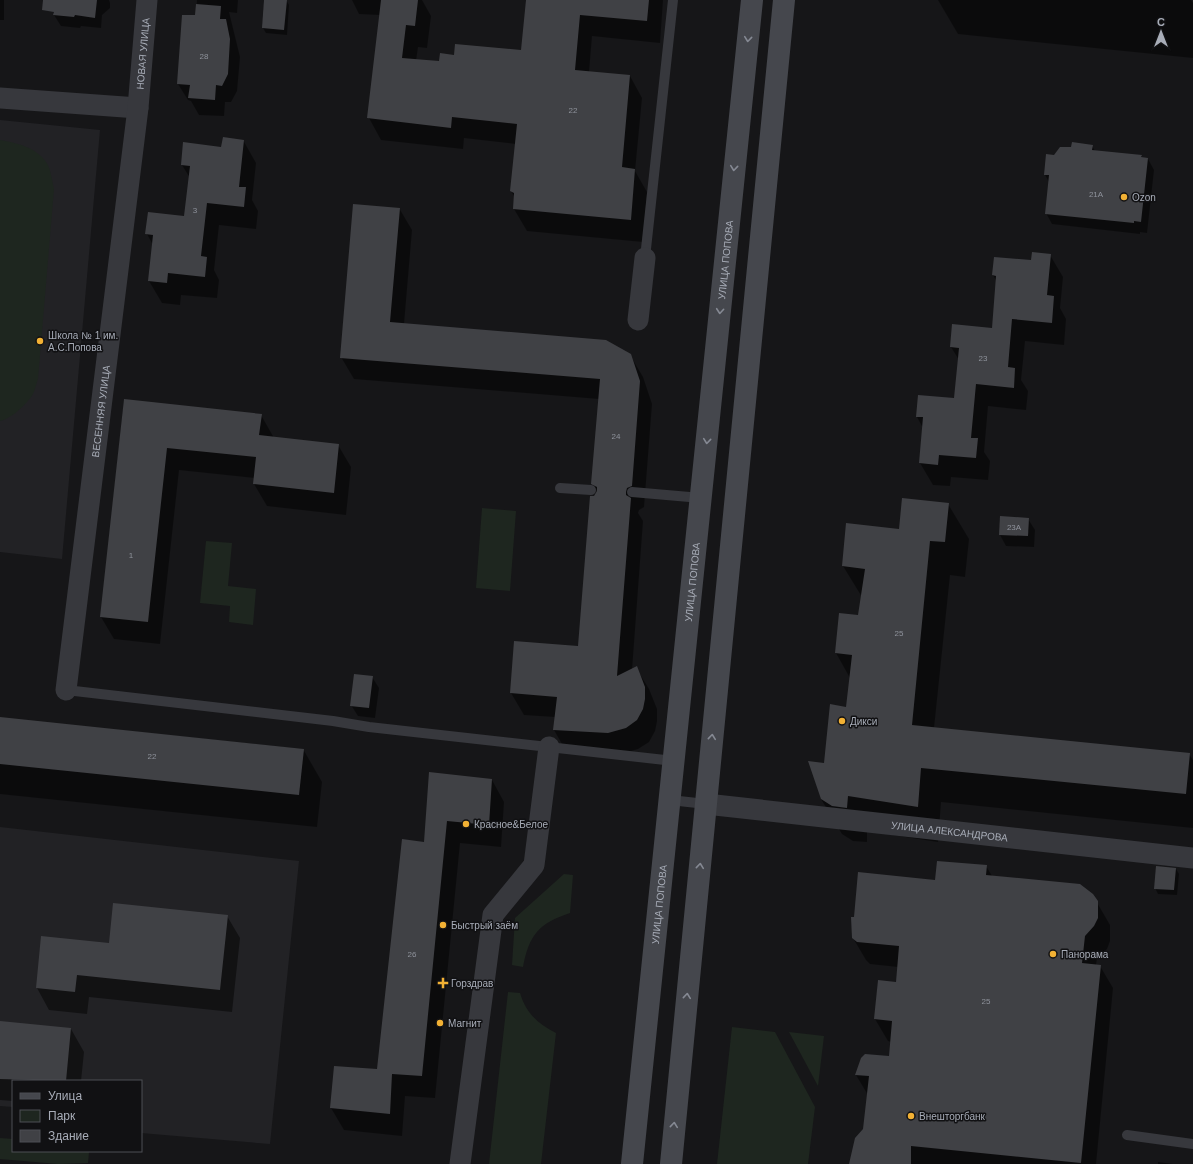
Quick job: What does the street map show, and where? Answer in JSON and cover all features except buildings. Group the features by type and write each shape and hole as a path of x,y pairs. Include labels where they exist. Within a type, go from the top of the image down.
{"main road":[{"name":"УЛИЦА ПОПОВА","path":"632,1164 752,0"},
{"path":"671,1164 784,0"}],"street":[{"name":"НОВАЯ УЛИЦА","path":"138,108 147,0"},
{"path":"0,98 138,108"},
{"name":"ВЕСЕННЯЯ УЛИЦА","path":"66,690 138,108"},
{"path":"638,320 645,258"},
{"path":"460,1164 493,916 534,865 549,747"},
{"name":"УЛИЦА АЛЕКСАНДРОВА","path":"706,804 1193,858"}],"lane":[{"path":"645,258 673,0"},
{"path":"560,488 591,490"},
{"path":"632,492 701,498"},
{"path":"66,690 674,761"},
{"path":"670,800 706,804"},
{"path":"1127,1135 1193,1144"}],"shaded area":[{"name":"Школа № 1 им. А.С.Попова","path":"0,120 100,130 62,559 0,552"},
{"path":"0,827 299,861 270,1144 142,1133 142,1080 12,1080 12,1107 0,1106"}],"green space":[{"path":"0,140 25,146 42,157 49,168 54,189 38,379 33,394 27,402 14,414 0,421"},
{"path":"482,508 516,511 510,591 476,588"},
{"path":"206,541 232,543 228,586 256,589 253,625 229,622 230,606 200,603"},
{"path":"564,874 573,875 570,913 550,921 537,932 532,938 525,956 523,967 512,965 515,918"},
{"path":"508,992 520,993 529,1012 538,1022 556,1033 541,1164 489,1164"},
{"path":"732,1027 775,1032 815,1107 808,1164 717,1164"},
{"path":"789,1032 824,1036 818,1086"},
{"path":"0,1138 12,1139 12,1152 89,1152 88,1163 58,1164 0,1159"}],"place":[{"name":"Ozon","path":"1124,197"},
{"name":"Школа № 1 им. А.С.Попова","path":"40,341"},
{"name":"Дикси","path":"842,721"},
{"name":"Красное&Белое","path":"466,824"},
{"name":"Быстрый заём","path":"443,925"},
{"name":"Панорама","path":"1053,954"},
{"name":"Горздрав","path":"443,983"},
{"name":"Магнит","path":"440,1023"},
{"name":"Внешторгбанк","path":"911,1116"}]}
